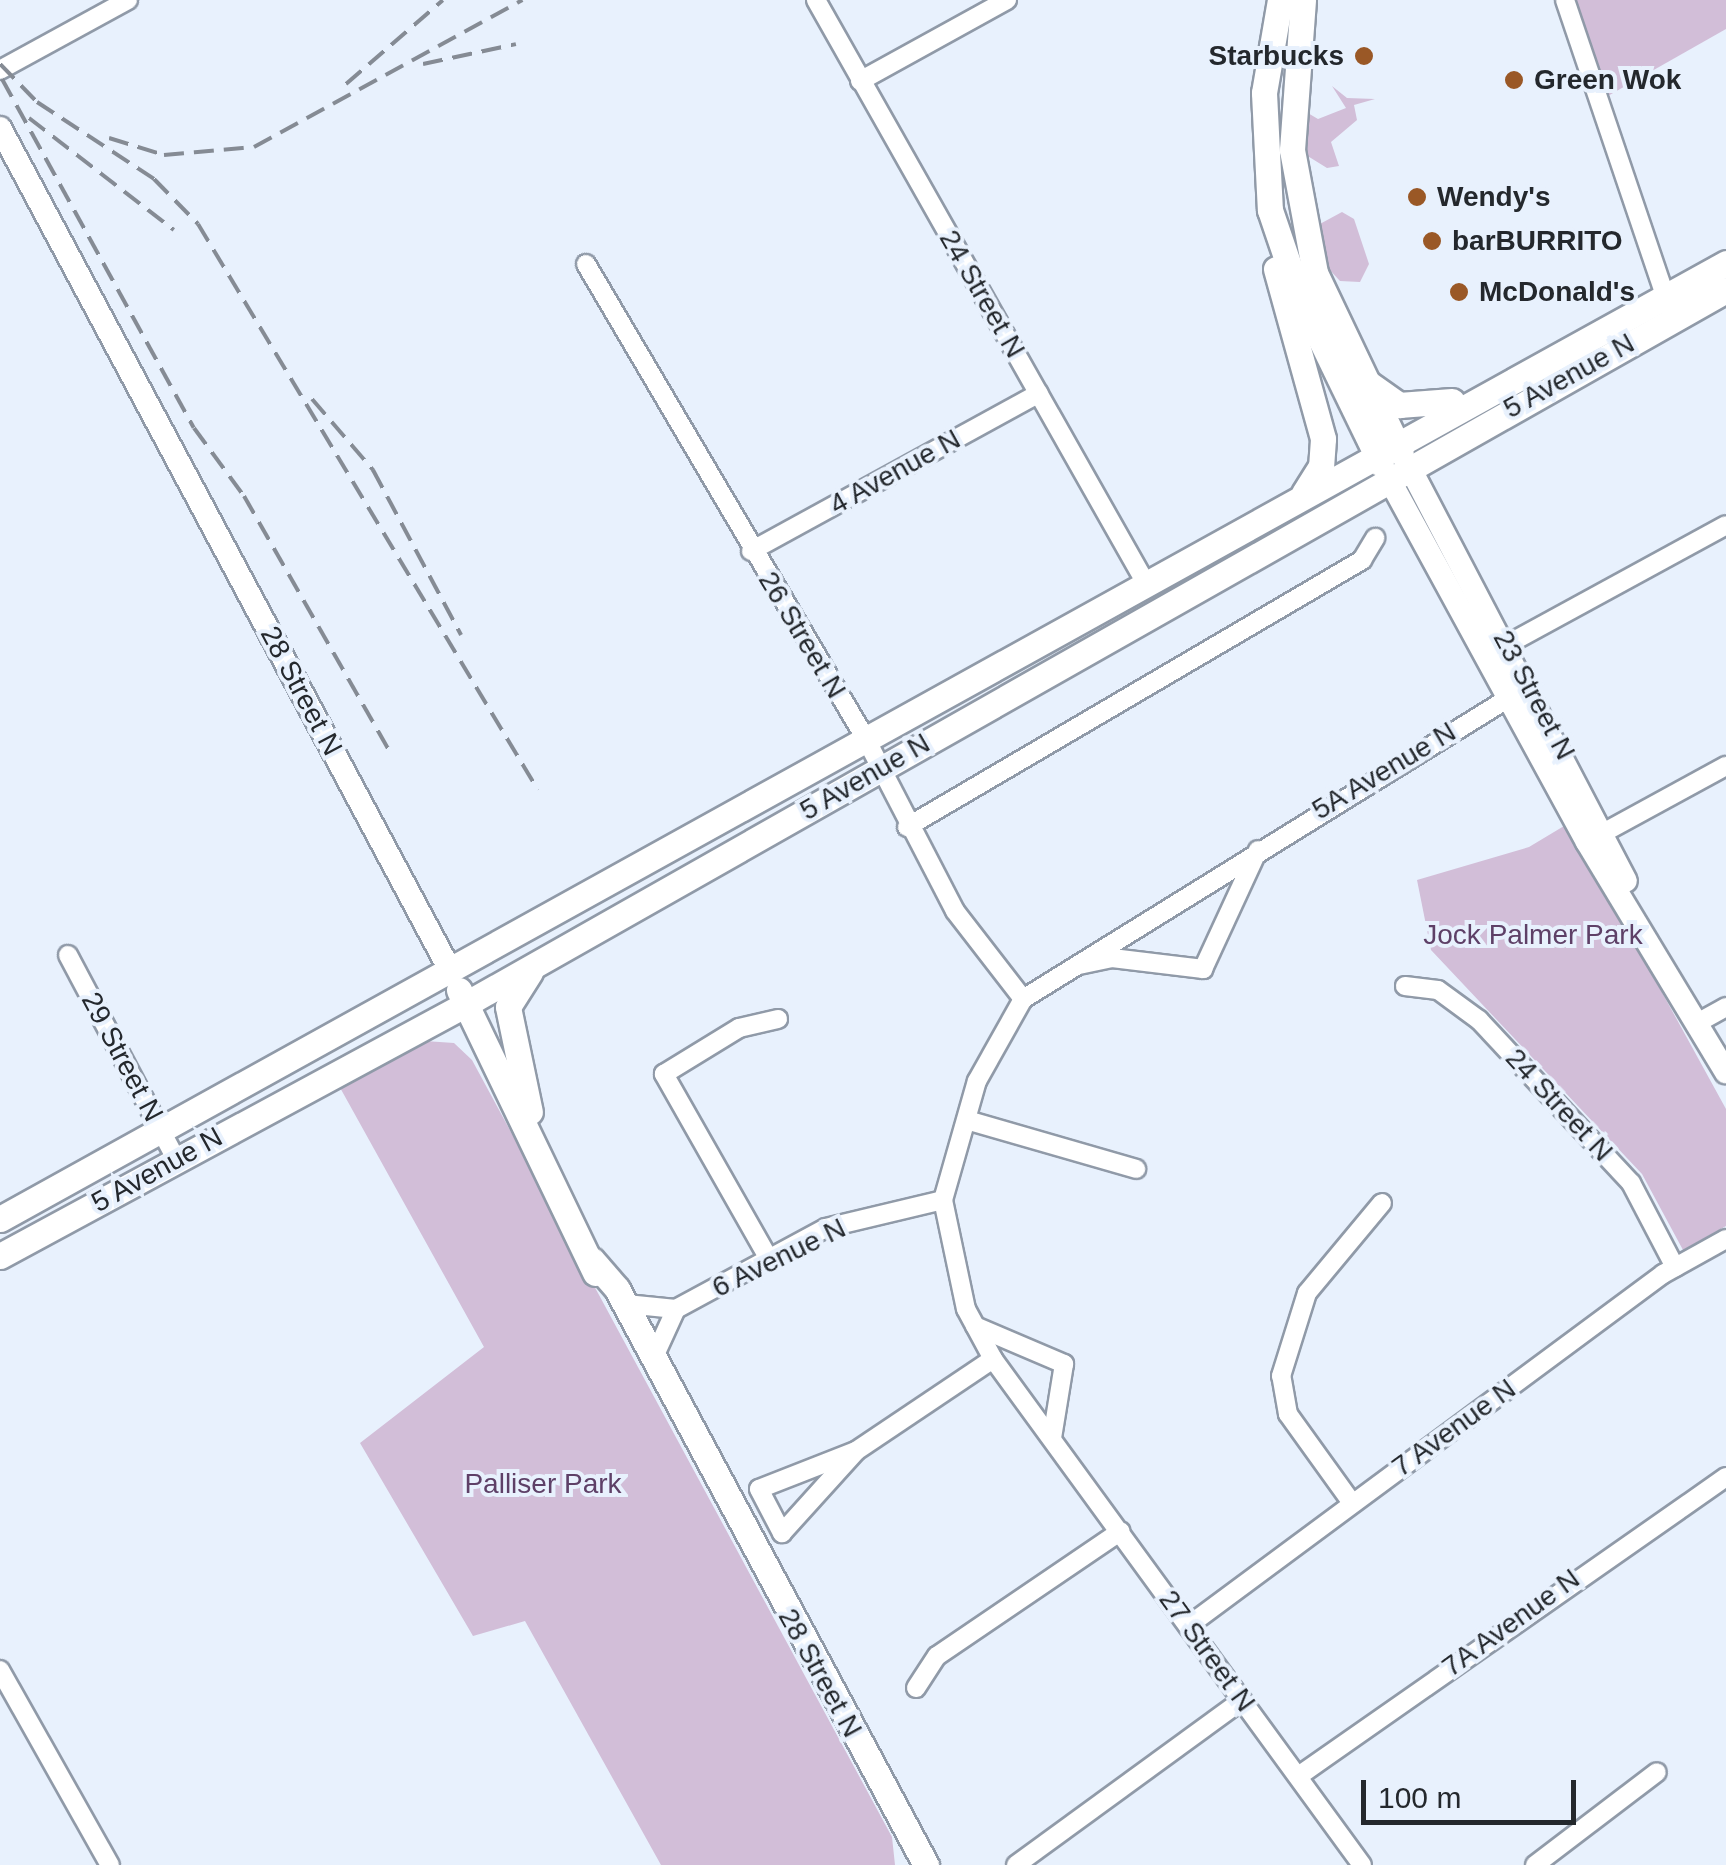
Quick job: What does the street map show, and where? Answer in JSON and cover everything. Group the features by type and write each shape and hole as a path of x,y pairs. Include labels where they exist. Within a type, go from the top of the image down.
{"main road":[{"path":"1303,0 1291,82 1297,188 1315,273 1385,447"},
{"path":"1278,3 1264,93 1270,210 1279,287 1323,439 1321,466 1302,495"},
{"path":"1270,210 1286,264 1398,472"},
{"name":"5 Avenue N","path":"0,1219 1148,587 1385,447 1663,292 1726,262"},
{"name":"5 Avenue N","path":"0,1256 466,1004 1398,472 1726,290"},
{"path":"1360,378 1416,407 1486,391"},
{"path":"540,961 508,1007 545,1170"},
{"name":"28 Street N","path":"450,970 653,1390 714,1480"},
{"name":"28 Street N","path":"592,1260 626,1304 714,1480 924,1864"}],"street":[{"path":"0,70 128,0"},
{"name":"24 Street N","path":"816,0 1148,587"},
{"path":"860,81 1008,0"},
{"path":"1565,0 1672,317"},
{"name":"28 Street N","path":"0,128 450,970"},
{"name":"26 Street N","path":"586,264 751,551 867,741 875,772 907,827 998,976 1023,998"},
{"name":"4 Avenue N","path":"751,551 1039,393"},
{"name":"23 Street N","path":"1398,472 1508,644 1596,837 1726,1072"},
{"name":"23 Street N","path":"1398,472 1507,698 1596,837"},
{"path":"1508,644 1726,524"},
{"path":"907,827 1362,560 1375,538"},
{"name":"5A Avenue N","path":"943,1200 970,1121 977,1081 1023,998 1261,845 1507,698"},
{"path":"1596,837 1726,766"},
{"name":"5A Avenue N","path":"1066,967 1112,958 1203,969 1261,845"},
{"name":"29 Street N","path":"68,956 176,1159"},
{"name":"24 Street N","path":"1405,986 1438,990 1479,1020 1632,1183 1675,1267"},
{"path":"1698,1022 1726,1007"},
{"path":"769,1259 664,1074 739,1028 778,1018"},
{"path":"970,1121 1136,1169"},
{"name":"6 Avenue N","path":"676,1310 826,1228 943,1200"},
{"name":"27 Street N","path":"943,1200 975,1326 993,1359 1362,1865"},
{"path":"1352,1504 1288,1414 1280,1376 1308,1294 1382,1203"},
{"name":"7 Avenue N","path":"1188,1626 1675,1267 1726,1239"},
{"path":"626,1304 676,1310 654,1356"},
{"path":"975,1326 1064,1364 1052,1438"},
{"path":"856,1451 782,1533 759,1489 856,1451 993,1359"},
{"name":"7A Avenue N","path":"1300,1775 1724,1474"},
{"path":"916,1688 938,1656 1121,1530"},
{"path":"0,1670 110,1865"},
{"path":"1016,1865 1242,1700"},
{"path":"1535,1865 1658,1772"}],"green space":[{"path":"1565,0 1726,0 1726,29 1599,101"},
{"path":"1332,86 1347,98 1375,99 1354,105 1357,120 1331,142 1339,166 1327,168 1306,155 1301,109 1318,119 1346,108"},
{"path":"1342,212 1354,219 1369,264 1360,282 1340,281 1327,267 1318,225"},
{"name":"Jock Palmer Park","path":"1569,823 1726,1109 1726,1226 1683,1250 1642,1174 1431,950 1417,880 1529,847"},
{"name":"Palliser Park","path":"425,1041 454,1043 472,1060 892,1837 895,1865 661,1865 525,1621 473,1636 360,1443 484,1347 338,1084"}],"railway":[{"path":"346,84 443,0"},
{"path":"109,138 164,155 254,147 522,0"},
{"path":"423,64 516,44"},
{"path":"0,64 37,102 154,179 198,224 538,790"},
{"path":"2,79 194,428 244,496 389,750"},
{"path":"29,118 174,230"},
{"path":"312,399 373,470 461,635"}],"place":[{"name":"Starbucks","path":"1364,56"},
{"name":"Green Wok","path":"1514,80"},
{"name":"Wendy's","path":"1417,197"},
{"name":"barBURRITO","path":"1432,241"},
{"name":"McDonald's","path":"1459,292"}]}
